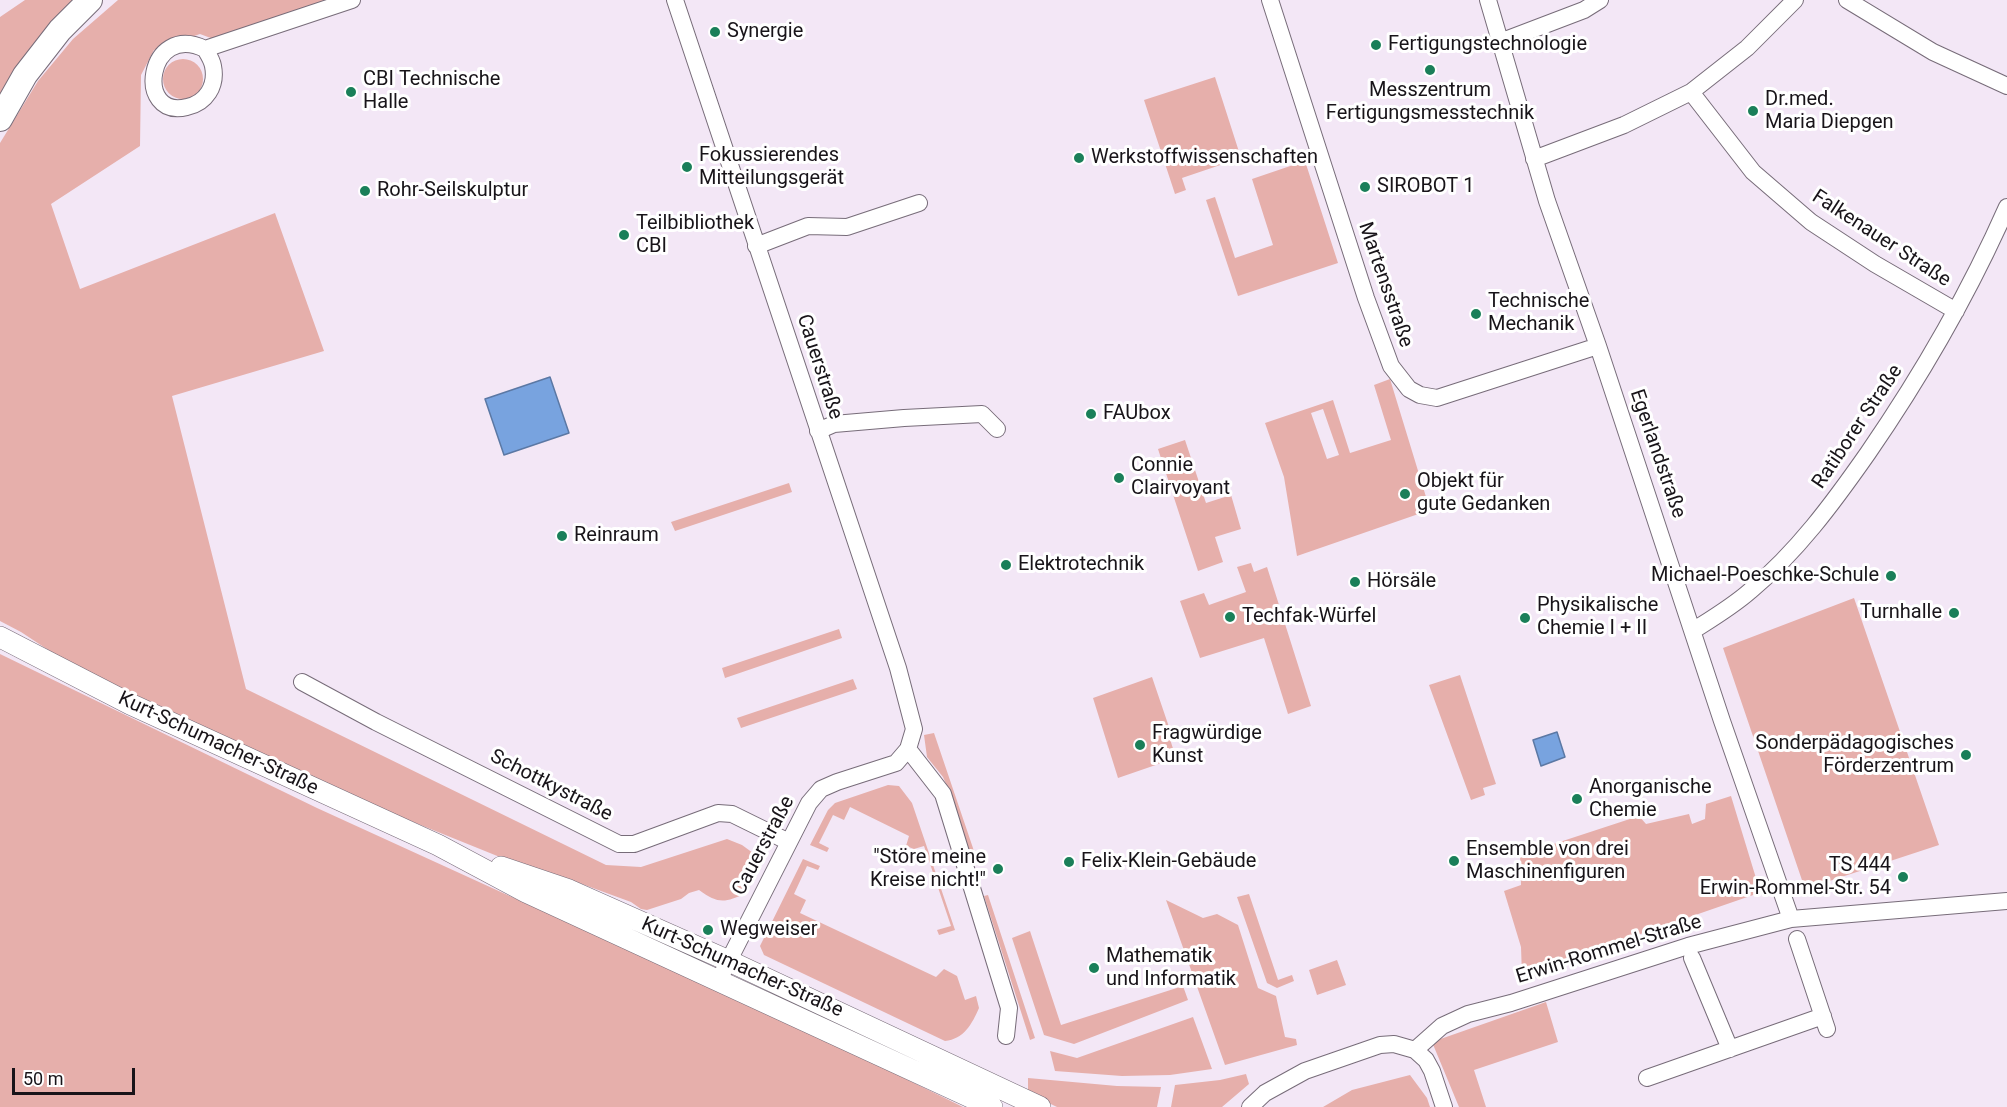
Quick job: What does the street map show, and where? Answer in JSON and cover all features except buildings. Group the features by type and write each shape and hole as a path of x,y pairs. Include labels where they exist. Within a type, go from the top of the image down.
{"highway":[{"path":"0,119 25,75 60,30 90,0"}],"main road":[{"name":"Kurt-Schumacher-Straße","path":"0,637 130,704 438,846 526,892 992,1107"},
{"name":"Kurt-Schumacher-Straße","path":"438,846 569,890 729,961 1040,1107"}],"street":[{"path":"205,49 352,0"},
{"name":"Cauerstraße","path":"675,0 907,696 914,729 908,749 896,763 821,789 809,803 719,980"},
{"name":"Martensstraße","path":"1270,0 1366,298 1391,366 1404,384 1420,394 1437,398 1598,346"},
{"name":"Egerlandstraße","path":"1488,0 1534,159 1694,630 1722,721 1791,919"},
{"path":"1500,42 1584,10 1600,0"},
{"path":"1534,159 1624,125 1691,92 1748,48 1794,0"},
{"path":"1848,0 1933,52 2006,82"},
{"name":"Falkenauer Straße","path":"1691,92 1754,172 1811,222 1875,264 1956,311"},
{"path":"756,246 808,226 847,227 919,203"},
{"name":"Ratiborer Straße","path":"1694,630 1750,591 1788,556 1827,512 1902,404 1956,311 2007,207"},
{"path":"818,431 834,424 982,414 998,429"},
{"name":"Schottkystraße","path":"302,682 376,722 619,844 634,844 718,813 732,814 789,842"},
{"path":"908,749 943,794 1009,1008 1006,1036"},
{"name":"Erwin-Rommel-Straße","path":"1415,1050 1442,1026 1468,1014 1511,1003 1688,946 1791,919 2007,900"},
{"path":"1650,1076 1708,1062 1825,1023 1800,944"},
{"path":"1692,958 1740,1050"},
{"path":"1250,1107 1265,1093 1305,1071 1380,1045 1394,1044 1415,1050 1426,1060 1444,1107"}],"shaded area":[{"path":"25,0 77,0 0,103 0,17"},
{"path":"118,0 330,0 216,40 200,34 154,50 141,75 140,146 51,204 80,289 275,213 324,351 172,396 246,689 606,865 641,867 727,839 742,845 753,853 755,875 746,893 732,899 717,900 699,890 681,899 647,910 571,880 527,868 334,790 68,663 0,621 0,143 38,81 73,39"},
{"path":"183,59 197,65 203,79 197,93 183,99 169,93 163,79 169,65"},
{"path":"1215,77 1241,158 1182,178 1186,190 1175,194 1144,100"},
{"path":"1305,161 1338,263 1238,296 1206,200 1215,197 1235,258 1273,245 1252,179"},
{"path":"1390,379 1430,510 1297,556 1284,477 1265,423 1333,400 1350,453 1391,440 1374,385","holes":["1323,409 1339,455 1327,459 1311,413"]},
{"path":"1185,440 1206,503 1231,495 1241,529 1215,537 1223,562 1198,571 1158,449"},
{"path":"789,483 792,492 675,531 671,522"},
{"path":"1251,563 1254,572 1267,567 1311,706 1288,714 1264,638 1200,658 1180,601 1204,593 1209,605 1246,592 1237,567"},
{"path":"1854,598 1939,845 1805,889 1723,648"},
{"path":"839,629 842,638 725,678 722,668"},
{"path":"0,654 317,808 849,1051 963,1107 0,1107"},
{"path":"1460,675 1496,784 1483,788 1485,795 1471,800 1429,685"},
{"path":"1152,677 1170,730 1169,736 1176,758 1118,778 1093,698"},
{"path":"853,679 857,689 741,728 737,718"},
{"path":"934,733 975,854 971,856 943,777 927,757 924,735"},
{"path":"888,785 899,786 912,803 955,930 939,935 937,930 951,926 924,846 914,849 906,846 909,836 850,807 844,820 833,815 819,843 829,848 827,852 810,845 828,810 835,803"},
{"path":"1731,796 1759,888 1756,894 1522,975 1521,947 1504,891 1521,885 1520,855 1639,816 1646,824 1689,814 1692,824 1705,819 1706,804"},
{"path":"803,859 820,866 818,870 807,866 794,894 806,900 800,913 936,977 944,969 957,976 965,1000 976,996 979,1008 962,1034 945,1041 764,955 760,946"},
{"path":"1249,894 1278,980 1292,975 1294,981 1277,988 1267,983 1237,897"},
{"path":"988,895 1035,1038 1030,1040 984,896"},
{"path":"1166,900 1203,918 1217,914 1238,925 1258,988 1276,996 1285,1037 1296,1039 1297,1045 1225,1065"},
{"path":"1030,931 1061,1025 1183,986 1188,1000 1074,1044 1044,1035 1012,938"},
{"path":"1337,960 1346,985 1317,995 1309,970"},
{"path":"1546,1002 1558,1042 1474,1070 1486,1107 1459,1107 1432,1042"},
{"path":"1193,1017 1212,1069 1170,1075 1122,1076 1055,1071 1050,1051 1077,1058"},
{"path":"1246,1074 1249,1084 1222,1107 1171,1107 1175,1085 1220,1080"},
{"path":"1410,1075 1427,1098 1430,1107 1323,1107 1352,1090"},
{"path":"1028,1078 1117,1086 1161,1087 1157,1107 1057,1107 1028,1093"}],"water":[{"path":"550,377 569,433 504,455 485,399"},
{"path":"1557,732 1565,757 1541,766 1533,740"}],"place":[{"name":"Synergie","path":"715,32"},
{"name":"Fertigungstechnologie","path":"1376,45"},
{"name":"Messzentrum Fertigungsmesstechnik","path":"1430,70"},
{"name":"CBI Technische Halle","path":"351,92"},
{"name":"Dr.med. Maria Diepgen","path":"1753,111"},
{"name":"Werkstoffwissenschaften","path":"1079,158"},
{"name":"Fokussierendes Mitteilungsgerät","path":"687,167"},
{"name":"SIROBOT 1","path":"1365,187"},
{"name":"Rohr-Seilskulptur","path":"365,191"},
{"name":"Teilbibliothek CBI","path":"624,235"},
{"name":"Technische Mechanik","path":"1476,314"},
{"name":"FAUbox","path":"1091,414"},
{"name":"Connie Clairvoyant","path":"1119,478"},
{"name":"Objekt für gute Gedanken","path":"1405,494"},
{"name":"Reinraum","path":"562,536"},
{"name":"Elektrotechnik","path":"1006,565"},
{"name":"Michael-Poeschke-Schule","path":"1891,576"},
{"name":"Hörsäle","path":"1355,582"},
{"name":"Turnhalle","path":"1954,613"},
{"name":"Techfak-Würfel","path":"1230,617"},
{"name":"Physikalische Chemie I + II","path":"1525,618"},
{"name":"Fragwürdige Kunst","path":"1140,745"},
{"name":"Sonderpädagogisches Förderzentrum","path":"1966,755"},
{"name":"Anorganische Chemie","path":"1577,799"},
{"name":"Ensemble von drei Maschinenfiguren","path":"1454,861"},
{"name":"Felix-Klein-Gebäude","path":"1069,862"},
{"name":"\"Störe meine Kreise nicht!\"","path":"998,869"},
{"name":"TS 444 Erwin-Rommel-Str. 54","path":"1903,877"},
{"name":"Wegweiser","path":"708,930"},
{"name":"Mathematik und Informatik","path":"1094,968"}]}
